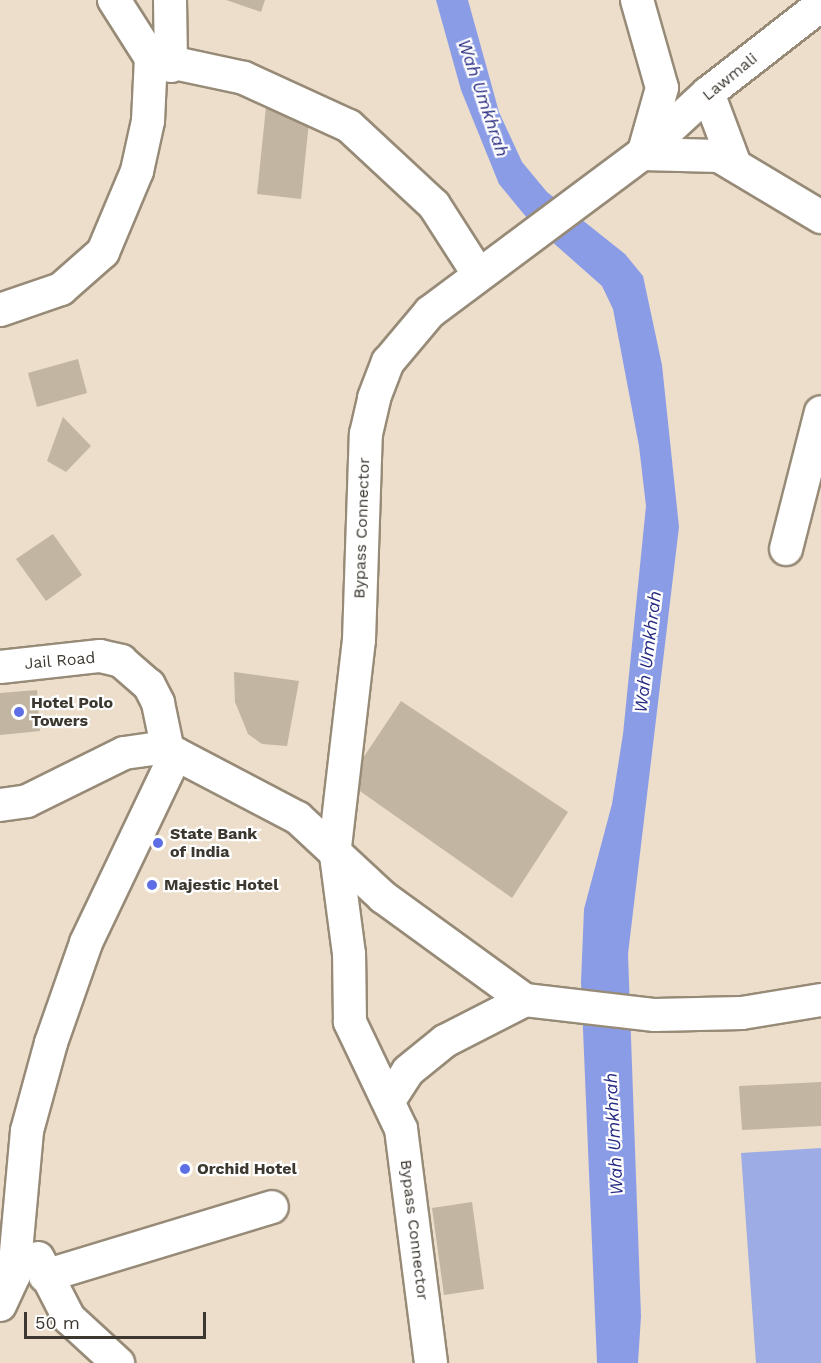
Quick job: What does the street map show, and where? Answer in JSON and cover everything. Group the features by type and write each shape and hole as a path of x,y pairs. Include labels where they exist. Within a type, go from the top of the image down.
{"street":[{"path":"114,0 161,62 244,78 349,126 434,205 486,265"},
{"path":"0,310 61,289 103,252 137,171 161,62 170,0"},
{"path":"638,0 662,88 642,154 693,153 735,165 821,218"},
{"name":"Lawmali","path":"579,198 642,154 708,93 821,5"},
{"path":"708,93 735,165"},
{"name":"Bypass Connector","path":"431,1363 400,1129 390,1099 350,1022 335,847 359,640 363,475 372,407 388,362 409,332 486,265 579,198"},
{"path":"786,549 821,412"},
{"name":"Jail Road","path":"0,668 100,656 121,661 149,685 158,703 172,753"},
{"path":"0,805 27,801 124,753 172,753 267,800 335,847 383,897 535,1003"},
{"path":"0,1305 14,1275 23,1220 27,1131 51,1043 86,942 172,753"},
{"path":"390,1099 408,1071 445,1041 535,1003 656,1015 742,1013 821,1000"},
{"path":"45,1276 272,1207"},
{"path":"23,1220 45,1276 69,1318 117,1363"}],"shaded area":[{"path":"821,1148 821,1363 756,1363 741,1153"}],"water":[{"name":"Wah Umkhrah","path":"436,0 468,0 499,112 522,162 547,192 625,254 643,276 662,365 679,527 628,954 641,1316 638,1363 597,1363 581,982 584,909 612,804 623,734 646,506 639,446 613,309 602,286 532,224 499,184 461,90"}],"building":[{"path":"226,0 265,0 261,12"},
{"path":"266,107 310,112 301,199 257,194"},
{"path":"78,359 87,393 37,407 28,373"},
{"path":"63,417 91,446 66,472 47,461"},
{"path":"53,534 82,575 46,601 16,559"},
{"path":"234,672 299,681 287,746 262,744 248,734 235,702"},
{"name":"Hotel Polo Towers","path":"37,690 40,731 0,735 0,693"},
{"path":"401,701 568,812 512,898 347,782"},
{"path":"821,1082 821,1126 742,1130 739,1086"},
{"path":"472,1202 484,1289 444,1295 432,1208"}],"place":[{"name":"Hotel Polo Towers","path":"19,712"},
{"name":"State Bank of India","path":"158,843"},
{"name":"Majestic Hotel","path":"152,885"},
{"name":"Orchid Hotel","path":"185,1169"}]}
